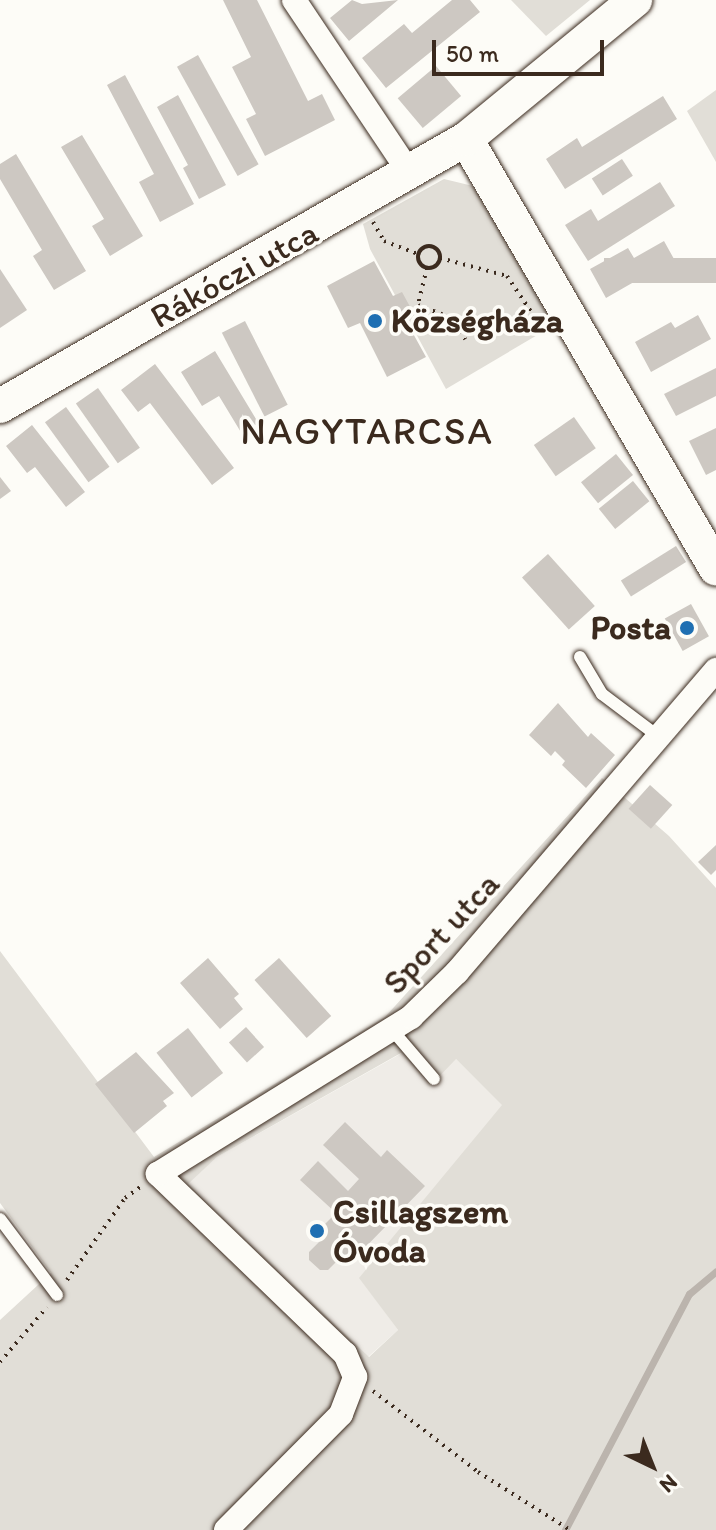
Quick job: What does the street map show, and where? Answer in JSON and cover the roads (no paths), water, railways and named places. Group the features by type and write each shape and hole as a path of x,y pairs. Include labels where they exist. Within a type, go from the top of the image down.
{"main road":[{"name":"Rákóczi utca","path":"0,406 362,203 466,139 635,0"},
{"path":"466,139 716,568"}],"street":[{"path":"294,0 410,173"},
{"name":"Sport utca","path":"226,1530 341,1414 355,1377 345,1354 158,1174 393,1031 457,972 716,670"}],"lane":[{"path":"580,657 602,694 659,737"},
{"path":"393,1031 434,1079"},
{"path":"0,1219 57,1295"}],"waterway":[{"path":"565,1530 689,1294 716,1271"}],"place":[{"name":"Községháza","path":"375,321"},
{"name":"Posta","path":"687,628"},
{"name":"Csillagszem Óvoda","path":"317,1231"}],"district":[{"name":"NAGYTARCSA","path":"367,432"}]}
